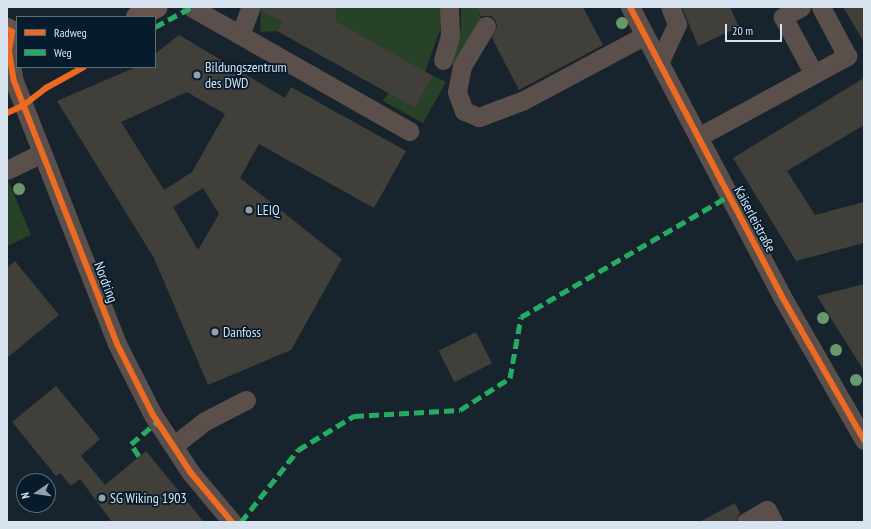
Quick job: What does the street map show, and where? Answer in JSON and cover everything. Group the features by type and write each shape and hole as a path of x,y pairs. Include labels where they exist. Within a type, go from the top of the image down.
{"main road":[{"path":"139,16 157,7"}],"street":[{"path":"191,7 210,12 240,35 409,131"},
{"path":"240,35 251,7"},
{"path":"443,60 450,36 449,7"},
{"name":"Kaiserleistraße","path":"630,7 828,382 864,440"},
{"path":"659,63 677,24 670,7"},
{"path":"801,7 783,17 814,74"},
{"path":"698,137 847,56 821,7"},
{"path":"486,26 462,66 457,92 464,111 479,118 524,100 645,35"},
{"name":"Nordring","path":"12,32 11,66 21,98 117,344 153,415 173,446 232,522"},
{"name":"Nordring","path":"21,98 25,68"},
{"path":"7,170 42,153"},
{"path":"173,446 205,421 246,400"},
{"path":"746,522 767,510 774,522"}],"green space":[{"path":"336,7 441,7 440,30 425,72 331,18 331,15 336,15"},
{"path":"461,7 476,7 482,19 456,65 452,63 461,29"},
{"path":"261,11 282,22 277,31 260,32"},
{"path":"433,76 446,82 423,123 383,101 388,93 415,108"},
{"path":"7,178 31,235 7,246"}],"building":[{"path":"262,7 336,7 336,21 433,76 415,108 277,31 282,22 261,11"},
{"path":"476,7 583,7 603,45 519,90 492,38 497,27 496,21 491,16 481,16"},
{"path":"682,7 730,7 739,27 698,46"},
{"path":"843,7 864,7 864,42"},
{"name":"LEIQ","path":"179,35 285,98 291,87 406,151 374,208 259,144 240,178 342,259 291,350 208,385 154,258 57,101 134,68 156,68 156,53","holes":["187,92 225,114 192,172 164,190 121,122","203,188 219,214 198,250 173,207"]},
{"path":"864,78 864,125 787,171 815,215 864,202 864,243 796,261 733,158"},
{"path":"15,261 59,315 7,358 7,268"},
{"path":"864,284 864,371 817,296"},
{"path":"476,332 492,363 454,382 439,351"},
{"path":"56,386 100,439 81,456 105,485 146,451 204,522 112,522 80,479 71,486 60,473 56,476 56,473 54,473 12,422"},
{"path":"735,503 740,513 735,522 699,522"}],"marked path":[{"path":"156,26 192,7"},
{"path":"241,522 298,450 354,416 460,410 510,378 521,317 729,196"},
{"path":"139,456 131,444 157,422"}],"cycle path":[{"path":"630,7 781,295 864,440"},
{"path":"7,29 12,32 9,51 14,81 117,344 153,415 191,473 232,522"},
{"path":"7,113 24,105 46,88 82,68"}],"place":[{"name":"Bildungszentrum des DWD","path":"197,75"},
{"name":"LEIQ","path":"249,210"},
{"name":"Danfoss","path":"215,332"},
{"name":"SG Wiking 1903","path":"102,498"}]}
